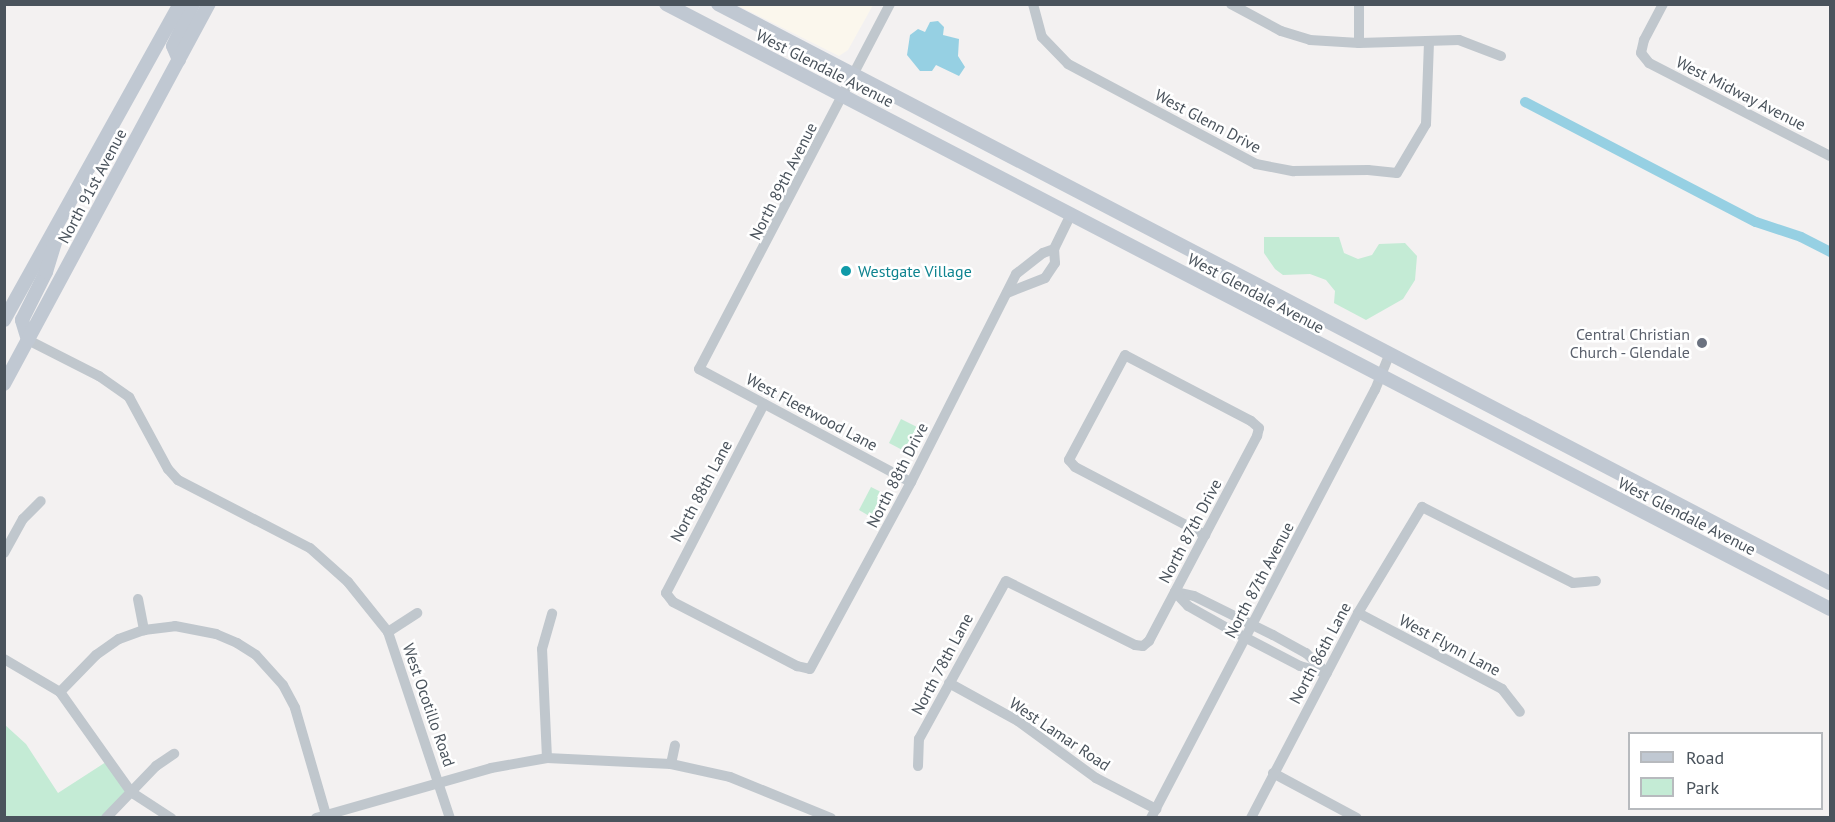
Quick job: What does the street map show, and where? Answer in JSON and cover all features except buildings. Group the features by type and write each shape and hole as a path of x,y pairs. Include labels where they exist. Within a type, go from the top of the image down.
{"main road":[{"name":"North 91st Avenue","path":"4,320 59,225 180,4"},
{"path":"178,60 173,46 193,4"},
{"name":"North 91st Avenue","path":"4,384 208,4"},
{"name":"West Glendale Avenue","path":"666,4 1830,609"},
{"name":"West Glendale Avenue","path":"718,4 1830,584"},
{"path":"1071,214 1081,194"},
{"path":"28,340 22,320 52,257 59,225"}],"street":[{"name":"North 89th Avenue","path":"699,369 890,4"},
{"name":"West Glenn Drive","path":"1033,4 1035,22 1052,50 1068,64 1256,164 1293,171 1368,170 1397,173 1426,124 1429,41"},
{"path":"1231,4 1295,36 1359,43 1459,40 1501,56"},
{"path":"1359,4 1359,43"},
{"name":"West Midway Avenue","path":"1663,4 1644,40 1641,53 1649,63 1830,156"},
{"path":"1007,293 1045,278 1055,263 1054,249 1071,214"},
{"name":"North 88th Drive","path":"810,669 911,482 1016,274 1043,253 1054,249"},
{"path":"1034,262 1045,278"},
{"name":"West Ocotillo Road","path":"28,340 117,387 138,409 168,469 178,480 310,548 348,582 388,632 440,782 547,758 671,764 759,787 831,818"},
{"name":"North 87th Drive","path":"1006,581 1143,646 1175,592 1205,535 1258,428 1125,355 1069,460 1075,467 1205,535"},
{"name":"North 87th Avenue","path":"1153,813 1252,627 1389,355"},
{"name":"West Fleetwood Lane","path":"699,369 911,482"},
{"name":"North 88th Lane","path":"764,404 666,593 673,602 797,666 810,669"},
{"path":"4,553 23,519 40,501"},
{"name":"North 86th Lane","path":"1251,818 1359,613 1422,507 1574,583 1596,581"},
{"name":"North 78th Lane","path":"918,766 919,739 1006,581"},
{"path":"1175,592 1194,596 1296,647 1327,673"},
{"path":"1175,592 1188,606 1246,638 1289,660 1327,673"},
{"path":"138,599 144,630"},
{"name":"West Ocotillo Road","path":"388,632 417,613"},
{"path":"547,758 542,649 552,613"},
{"name":"West Flynn Lane","path":"1359,613 1502,689 1520,712"},
{"path":"60,692 96,656 119,639 144,630 175,627 216,634 256,655 283,685 294,708 321,816 440,782 450,818"},
{"path":"1289,660 1296,647"},
{"path":"4,659 60,692 131,792 171,818"},
{"name":"West Lamar Road","path":"949,683 1018,721 1096,778 1153,813"},
{"path":"671,764 675,745"},
{"path":"106,818 174,754"},
{"path":"1273,773 1357,818"}],"shaded area":[{"path":"737,5 873,5 848,50 839,56"}],"green space":[{"path":"1264,237 1339,237 1344,253 1358,259 1372,255 1379,244 1405,243 1417,256 1415,280 1403,299 1366,320 1334,303 1335,291 1326,280 1310,274 1283,275 1275,269 1264,253"},
{"path":"901,419 923,430 910,454 889,443"},
{"path":"871,487 883,493 871,517 859,510"},
{"path":"4,724 26,744 58,793 106,762 131,792 106,817 5,817"}],"water":[{"path":"938,21 944,27 943,35 959,39 958,56 965,67 959,76 936,65 932,71 920,71 907,55 910,35 918,29 925,32 930,22"}],"waterway":[{"path":"1525,102 1756,222 1801,237 1830,252"}],"place":[{"name":"Westgate Village","path":"846,271"},
{"name":"Central Christian Church - Glendale","path":"1702,343"}]}
